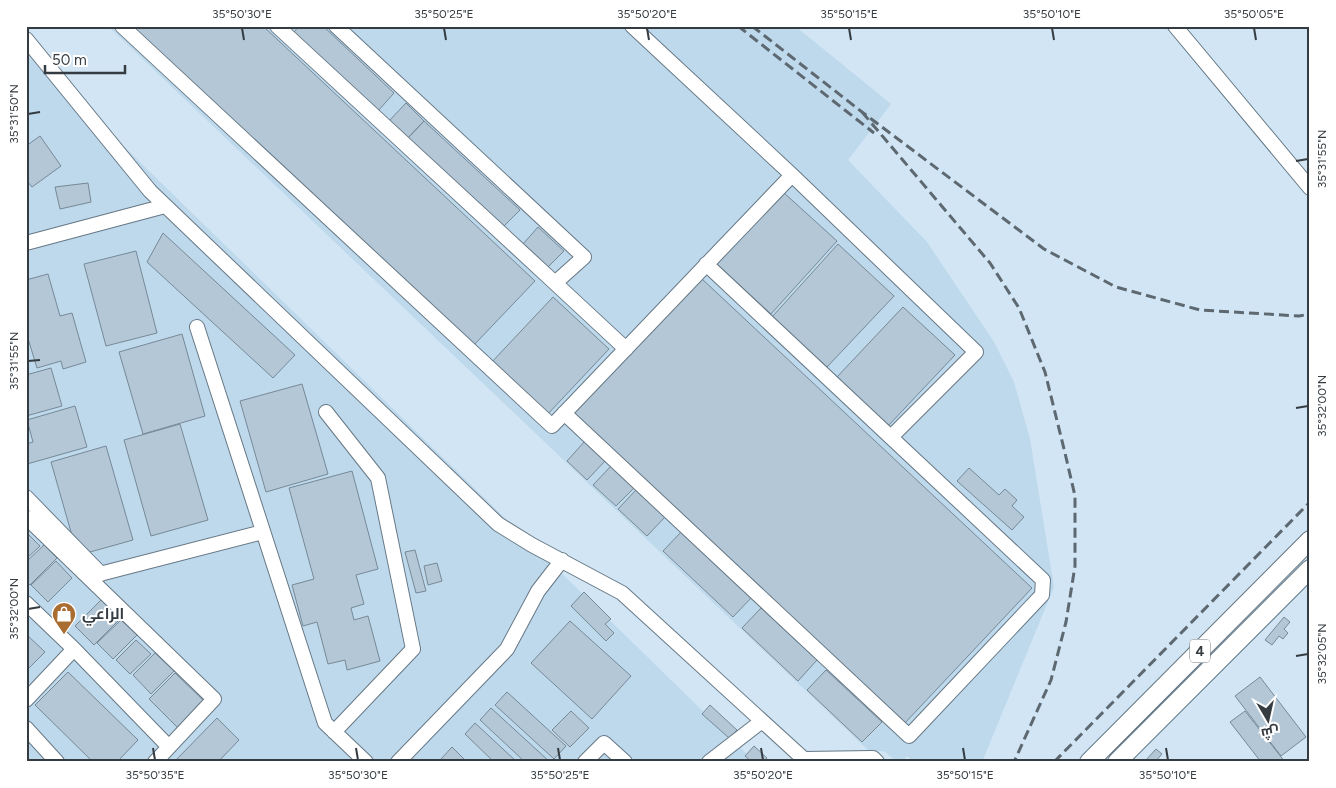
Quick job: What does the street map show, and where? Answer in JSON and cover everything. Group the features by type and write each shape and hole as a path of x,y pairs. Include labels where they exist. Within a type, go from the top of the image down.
{"main road":[{"name":"4","path":"1090,762 1310,540"},
{"name":"4","path":"1117,762 1310,569"}],"street":[{"path":"122,26 552,426 792,174"},
{"path":"277,26 626,349"},
{"path":"336,26 584,257 555,283"},
{"path":"632,26 792,174 976,352 891,437"},
{"path":"1175,26 1310,188"},
{"path":"26,39 150,191 498,524 532,545 622,593 805,760 873,758 877,762"},
{"path":"26,243 165,206"},
{"path":"564,413 908,736 1042,595 1044,580 706,264"},
{"path":"197,327 325,723 366,762"},
{"path":"326,412 378,478 413,649 334,732"},
{"path":"26,498 94,576 214,699 155,762"},
{"path":"26,517 94,576"},
{"path":"94,576 263,532"},
{"path":"398,762 507,649 538,591 562,560"},
{"path":"26,603 74,649 168,747"},
{"path":"26,700 74,649"},
{"path":"709,762 762,721"},
{"path":"26,728 57,762"},
{"path":"585,762 604,743 625,762"}],"shaded area":[{"path":"108,26 795,26 891,104 848,160 927,242 994,342 1014,382 1030,439 1054,587 982,762 914,762 907,756 902,762 897,762 884,751 870,752"},
{"path":"26,51 755,762 26,762"}],"building":[{"path":"131,26 263,26 535,281 473,346"},
{"path":"299,26 323,26 394,93 378,111 294,32"},
{"path":"406,103 424,121 408,138 389,121"},
{"path":"424,121 520,210 503,227 408,138"},
{"path":"40,136 61,166 32,187 26,180 26,146"},
{"path":"88,183 91,202 60,209 55,187"},
{"path":"783,192 837,241 771,314 716,263"},
{"path":"538,227 564,251 548,267 523,244"},
{"path":"163,233 295,355 273,378 147,262"},
{"path":"838,244 894,296 827,367 772,317"},
{"path":"136,251 157,333 106,346 84,264"},
{"path":"48,274 60,316 72,313 86,362 63,369 61,361 37,368 26,332 26,280"},
{"path":"701,278 1032,588 904,724 573,414"},
{"path":"553,297 609,349 546,416 490,364"},
{"path":"903,307 955,355 888,426 836,378"},
{"path":"182,334 205,416 143,434 119,352"},
{"path":"51,368 62,406 26,416 26,375"},
{"path":"302,384 328,474 266,492 240,401"},
{"path":"75,406 87,447 27,464 26,444 33,442 27,420"},
{"path":"180,424 208,520 151,536 124,440"},
{"path":"585,441 606,460 587,480 567,461"},
{"path":"106,446 133,540 83,554 75,546 51,462"},
{"path":"611,466 634,488 616,506 593,485"},
{"path":"969,468 999,495 1005,489 1017,500 1012,506 1024,517 1012,530 957,481"},
{"path":"352,471 378,569 356,575 364,604 351,608 354,620 368,616 380,661 347,670 345,660 328,664 317,622 303,626 292,585 314,579 289,488"},
{"path":"636,490 665,517 647,536 618,509"},
{"path":"682,531 752,597 733,617 663,551"},
{"path":"26,532 40,546 26,559"},
{"path":"44,545 57,558 30,585 26,581 26,562"},
{"path":"415,550 426,591 416,593 405,552"},
{"path":"56,561 72,578 48,602 31,585"},
{"path":"437,563 442,581 428,585 424,566"},
{"path":"584,592 611,619 605,624 614,633 606,641 571,606"},
{"path":"101,600 120,619 94,645 75,626"},
{"path":"761,608 817,660 798,681 742,628"},
{"path":"1284,617 1290,622 1284,629 1288,633 1283,639 1279,636 1272,645 1265,640"},
{"path":"121,620 137,635 113,659 97,643"},
{"path":"570,621 631,676 592,719 531,663"},
{"path":"26,634 45,652 26,671"},
{"path":"136,640 151,654 130,674 116,660"},
{"path":"155,653 174,671 151,694 133,675"},
{"path":"826,670 882,722 862,742 807,690"},
{"path":"68,672 138,740 117,762 93,762 35,705"},
{"path":"175,673 205,702 178,728 149,699"},
{"path":"1260,677 1306,737 1281,756 1235,696"},
{"path":"507,692 566,746 554,759 495,705"},
{"path":"710,705 737,730 729,738 702,714"},
{"path":"491,708 550,762 525,762 480,720"},
{"path":"571,711 589,728 570,747 552,730"},
{"path":"1245,711 1285,762 1261,762 1230,722"},
{"path":"217,718 239,740 218,762 174,762"},
{"path":"475,723 517,762 494,762 465,734"},
{"path":"754,746 767,758 764,762 752,762 745,756"},
{"path":"452,747 467,762 444,762 441,759"},
{"path":"1156,749 1162,754 1155,762 1148,762 1146,760"}],"railway":[{"path":"738,26 874,133"},
{"path":"752,26 862,112 1044,249 1116,287 1200,310 1299,316 1310,314"},
{"path":"862,112 990,263 1019,308 1045,372 1065,453 1075,496 1075,566 1066,622 1051,680 1014,762"},
{"path":"1054,762 1310,502"}],"place":[{"name":"الراعي","path":"64,635"}]}
